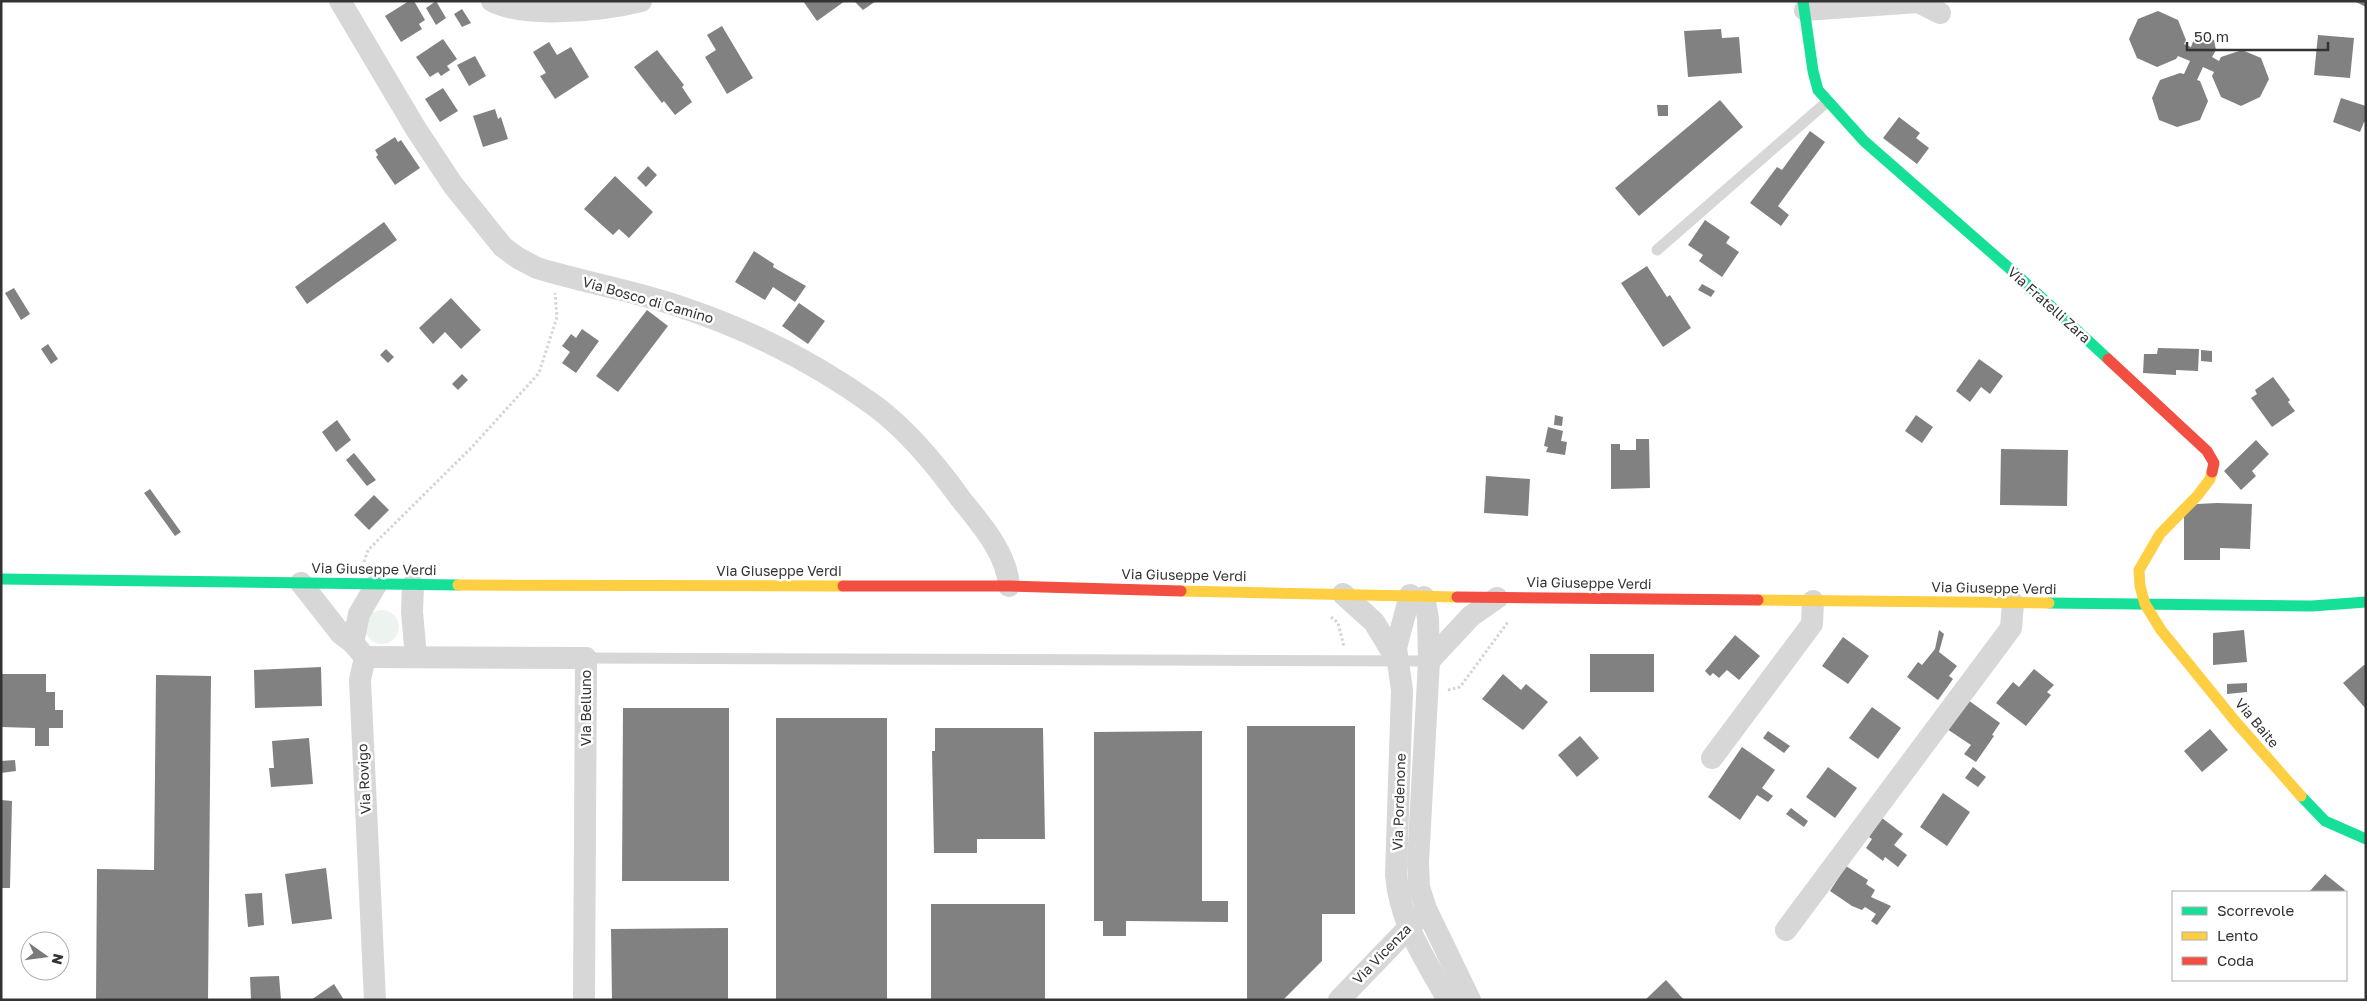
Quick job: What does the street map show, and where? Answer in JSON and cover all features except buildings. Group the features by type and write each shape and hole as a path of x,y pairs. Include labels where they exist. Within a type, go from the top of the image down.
{"main road":[{"name":"Via Fratelli Zara","path":"1804,6 1813,71 1818,90 1864,141 2017,275 2191,434 2214,463 2210,479 2198,496 2160,534 2139,570 2140,586 2145,604"},
{"name":"Via Giuseppe Verdi","path":"1,579 413,585 1009,586 1497,598 2312,606 2366,602"},
{"name":"Via Baite","path":"2145,604 2161,630 2235,720 2305,800 2325,820 2366,839"}],"street":[{"name":"Via Bosco di Camino","path":"340,1 416,129 453,185 503,248 524,262 554,273 673,304 727,324 771,343 826,374 877,407 931,459 974,515 995,546 1008,573 1009,586"},
{"path":"492,1 523,12 558,12 641,1"},
{"name":"Via Fratelli Zara","path":"1804,6 1918,2 1940,13"},
{"path":"301,583 341,634 359,650"},
{"name":"Via Rovigo","path":"366,584 359,614 359,650 375,1000"},
{"path":"413,585 412,612 416,657"},
{"path":"1343,594 1374,622 1397,660"},
{"name":"Via Pordenone","path":"1417,596 1398,635 1397,660 1402,690 1396,875 1398,896 1408,928 1448,1000"},
{"name":"Via Pordenone","path":"1417,596 1428,618 1429,661 1418,862 1419,887 1426,909 1470,1000"},
{"path":"1429,661 1471,616 1497,598"},
{"path":"1712,758 1812,624 1812,601"},
{"path":"1786,930 2011,628 2013,603"},
{"name":"Via Belluno","path":"359,650 416,657 586,658 584,1000"},
{"name":"Via Vicenza","path":"1339,1000 1426,909"}],"lane":[{"path":"1657,250 1828,100"},
{"path":"586,658 1429,661"}],"path":[{"path":"366,584 368,550 472,447 539,373 557,317 554,273"}],"shaded area":[{"path":"382,610 394,615 399,627 394,639 382,644 370,639 365,627 370,615"}],"traffic: fast":[{"path":"1803,1 1813,71 1818,90 1864,141 2017,275 2108,359"},
{"path":"1,579 458,585"},
{"path":"2049,603 2312,606 2366,602"},
{"path":"2301,796 2325,821 2366,839"}],"traffic: slow":[{"path":"2212,472 2210,479 2198,495 2160,534 2139,570 2140,586 2145,604 2161,630 2235,721 2301,796"},
{"path":"458,585 843,586"},
{"path":"1181,591 1457,597"},
{"path":"1758,600 2049,603"}],"traffic: jam":[{"path":"2108,359 2207,451 2214,463 2212,472"},
{"path":"843,586 1009,586 1181,591"},
{"path":"1457,597 1758,600"}]}
